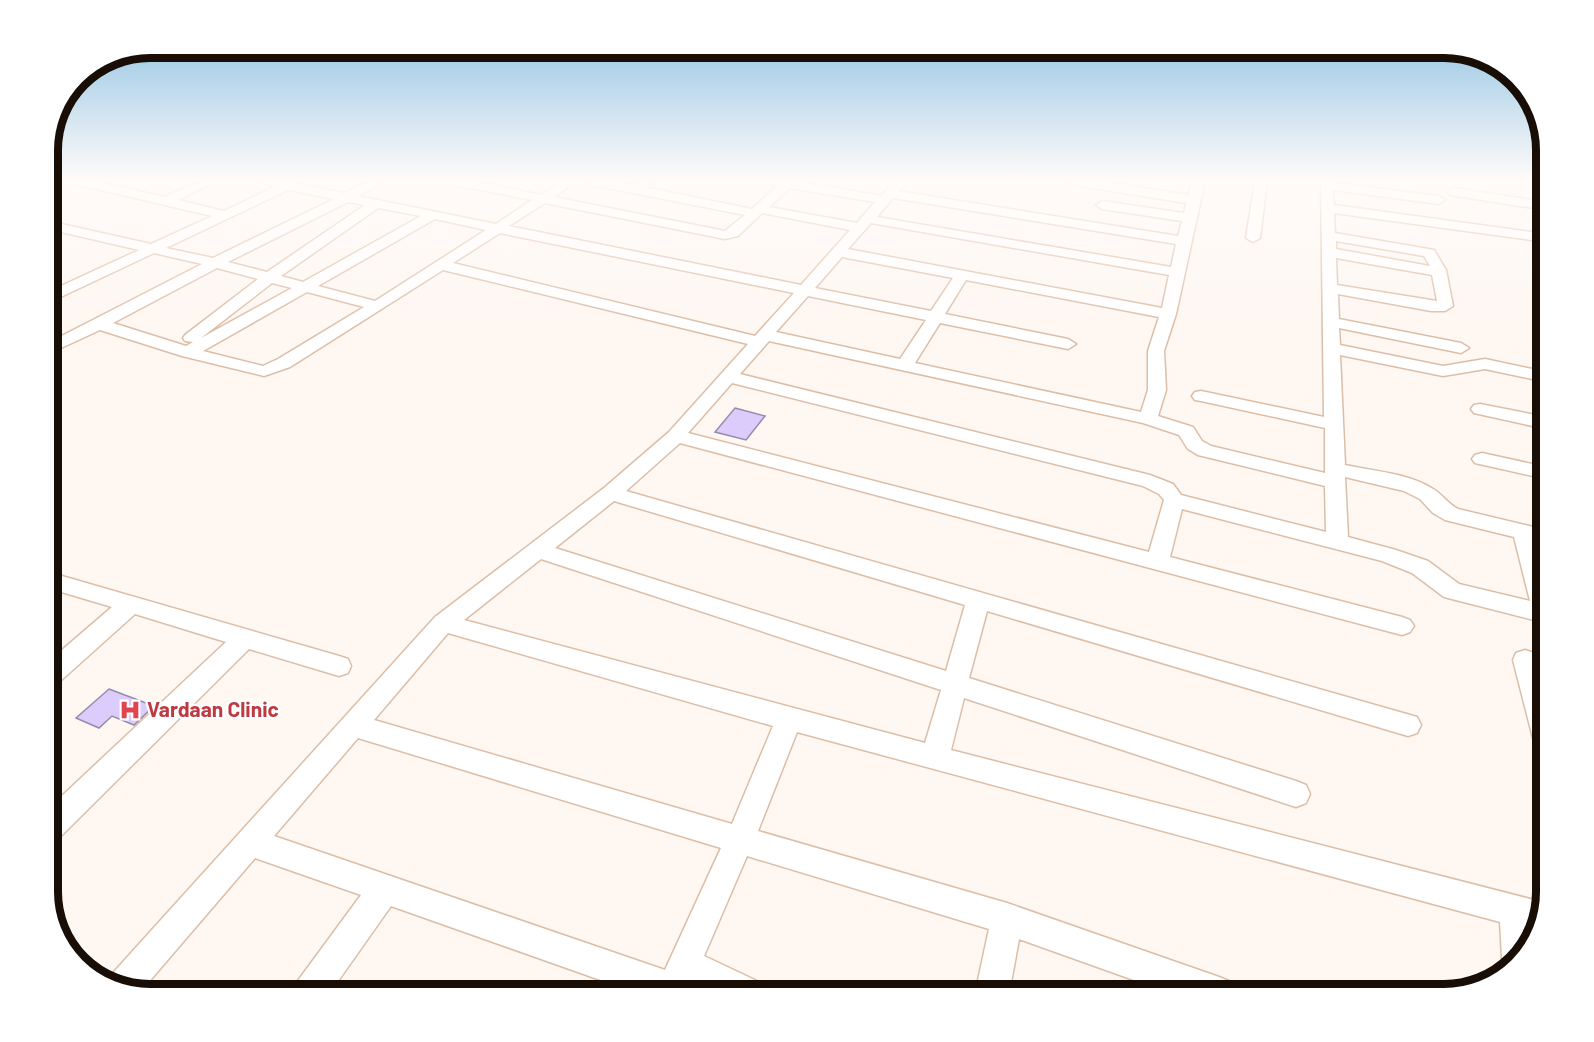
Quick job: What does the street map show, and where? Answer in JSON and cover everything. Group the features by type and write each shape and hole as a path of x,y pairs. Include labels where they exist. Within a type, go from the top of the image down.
{"street":[{"path":"67,230 215,263 377,306"},
{"path":"59,288 194,230"},
{"path":"59,344 282,230"},
{"path":"183,350 270,277 338,230"},
{"path":"183,350 407,230"},
{"path":"99,324 183,350 264,371 284,363 496,230 1068,344"},
{"path":"698,230 725,235 738,230"},
{"path":"129,980 442,623 611,493 676,436 860,230"},
{"path":"902,230 1177,272"},
{"path":"1107,230 1184,241"},
{"path":"1148,419 1157,390 1156,351 1168,314 1186,230"},
{"path":"1253,238 1254,230"},
{"path":"1329,230 1337,542"},
{"path":"1485,230 1536,237"},
{"path":"1329,244 1438,272 1444,306 1330,288"},
{"path":"839,252 1168,314"},
{"path":"441,265 763,339 905,365 1148,419 1186,431 1195,445 1205,451 1410,486 1423,491 1440,508 1452,515 1536,535"},
{"path":"905,365 962,275"},
{"path":"1332,322 1461,348"},
{"path":"1332,348 1455,372 1473,365 1485,364 1536,375"},
{"path":"729,377 1150,481 1166,489 1174,500 1337,542 1415,565 1452,591 1536,611"},
{"path":"1201,396 1334,425"},
{"path":"1480,409 1536,421"},
{"path":"676,436 1402,626"},
{"path":"1482,459 1536,471"},
{"path":"611,493 1408,725"},
{"path":"1157,563 1174,500"},
{"path":"1522,532 1536,581"},
{"path":"538,550 1296,794"},
{"path":"59,583 339,666"},
{"path":"935,757 978,600"},
{"path":"59,667 131,604"},
{"path":"442,623 789,719 1526,914 1521,940"},
{"path":"59,819 244,638"},
{"path":"1525,660 1536,701"},
{"path":"249,842 676,982 739,841 789,719"},
{"path":"353,725 1007,920 1191,984"},
{"path":"316,984 385,888"},
{"path":"994,984 1007,920"}],"building":[{"path":"735,408 765,416 746,440 715,432"},
{"path":"109,689 154,706 134,725 112,716 99,728 76,718"}],"place":[{"name":"Vardaan Clinic","path":"130,710"}]}
